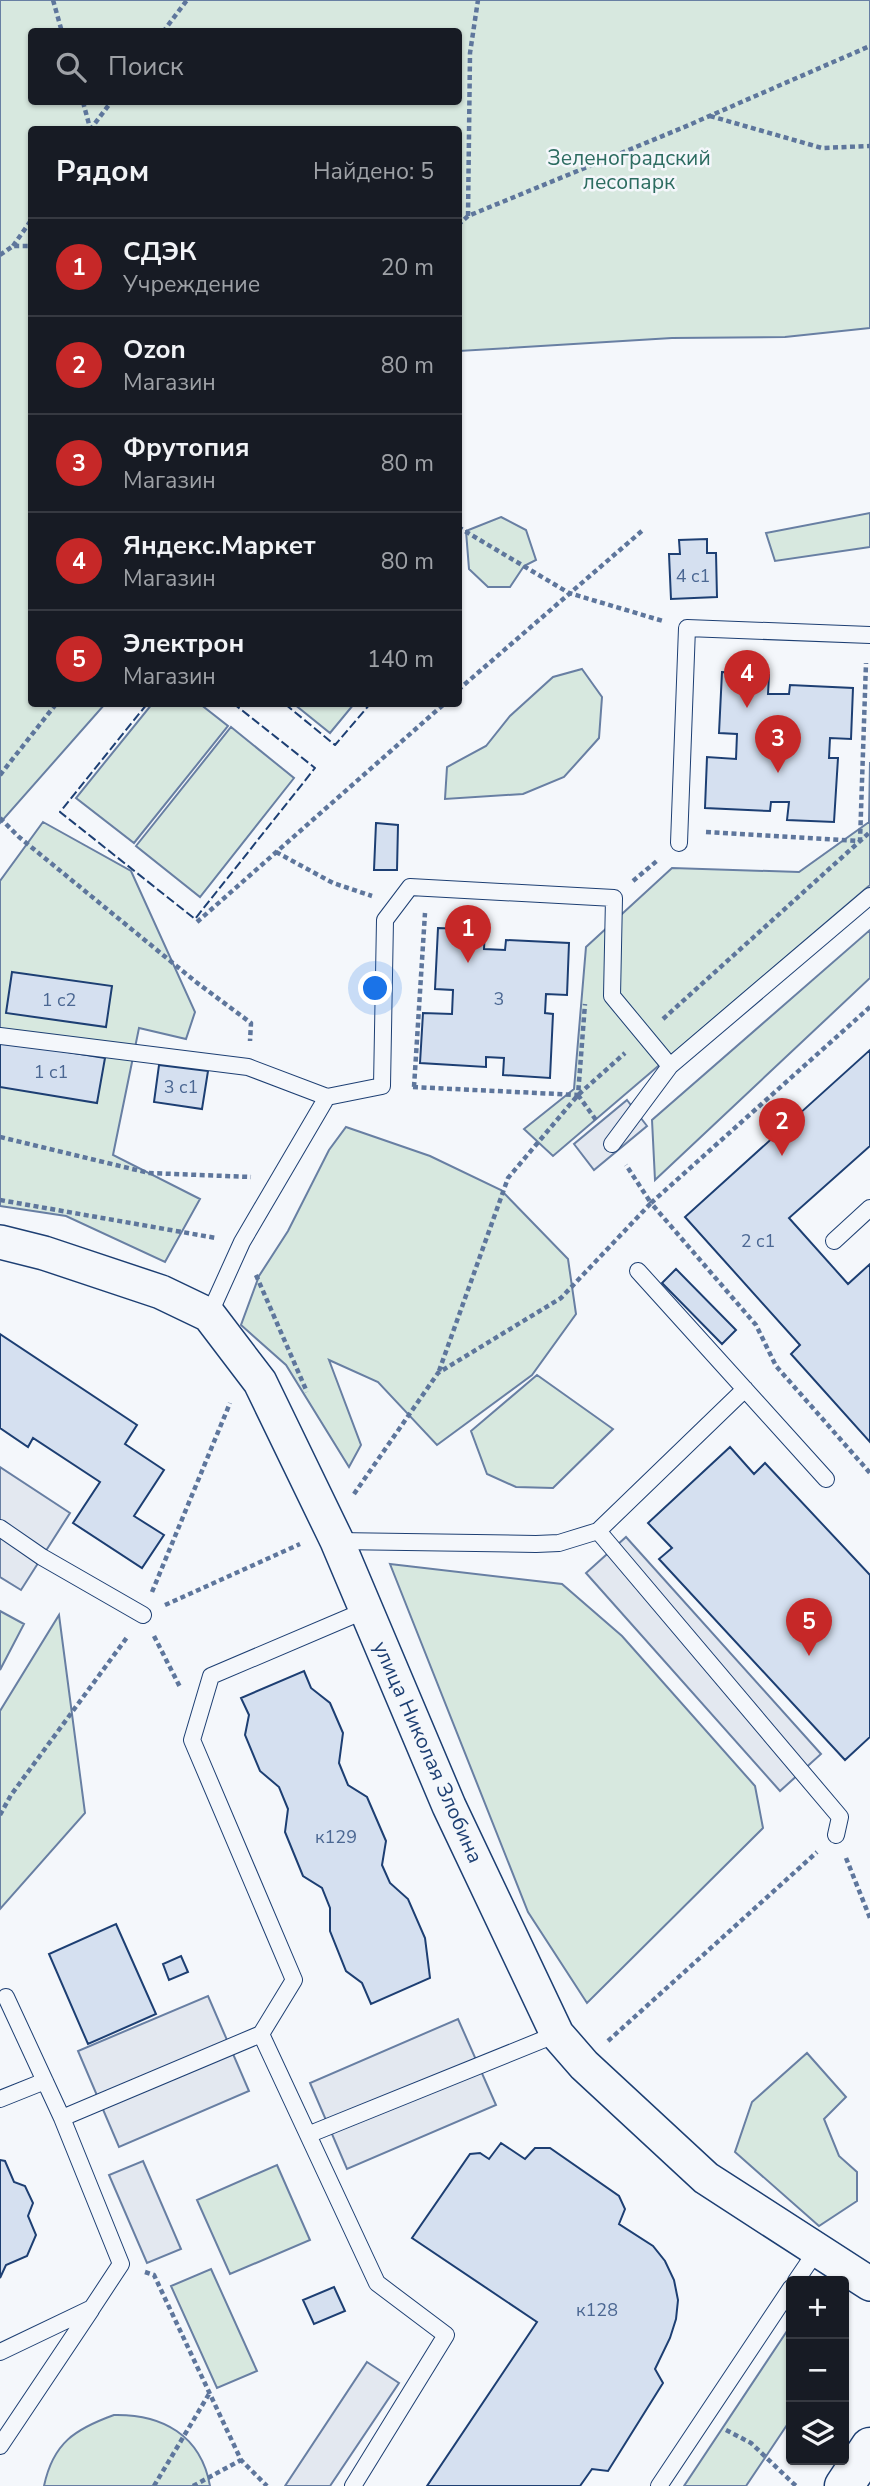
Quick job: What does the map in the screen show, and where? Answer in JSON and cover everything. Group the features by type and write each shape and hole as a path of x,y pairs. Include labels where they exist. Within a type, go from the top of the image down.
{"main road":[{"path":"845,2486 870,2447"}],"street":[{"name":"улица Николая Злобина","path":"0,1242 44,1253 161,1292 209,1315 260,1382 334,1534 449,1806 557,2034 584,2065 706,2178 870,2284"}],"lane":[{"path":"679,843 687,628 870,635"},
{"path":"0,1036 248,1067 327,1097 382,1086 385,920 410,887 614,898 612,996 670,1066"},
{"path":"612,1144 670,1066 870,896"},
{"path":"209,1315 242,1242 327,1097"},
{"path":"834,1241 870,1208"},
{"path":"638,1271 826,1479"},
{"path":"334,1534 536,1545 559,1543 598,1531 746,1389"},
{"path":"0,1528 42,1557 143,1615"},
{"path":"598,1531 840,1818 836,1835"},
{"path":"62,2118 261,2034 294,1980 192,1740 211,1676 366,1610"},
{"path":"0,2446 121,2264 62,2118 6,1997"},
{"path":"261,2034 310,2134 377,2283 446,2335 353,2486"},
{"path":"310,2134 557,2034"},
{"path":"0,2099 45,2081"},
{"path":"799,2276 817,2250"},
{"path":"659,2486 786,2295"},
{"path":"0,2352 92,2308"}],"path":[{"path":"53,0 61,28"},
{"path":"166,28 187,0"},
{"path":"468,216 470,53 478,0"},
{"path":"462,221 468,216 870,46"},
{"path":"84,105 89,126"},
{"path":"92,126 109,105"},
{"path":"709,116 822,148 870,146"},
{"path":"0,255 13,246 28,225"},
{"path":"13,246 28,246"},
{"path":"462,529 569,593 687,628"},
{"path":"462,687 643,530"},
{"path":"860,841 864,664 870,657"},
{"path":"0,775 54,707"},
{"path":"197,922 441,707"},
{"path":"0,818 19,837 186,974 251,1023 248,1067"},
{"path":"353,1495 438,1373 508,1178 578,1095 870,832"},
{"path":"276,852 333,883 396,904"},
{"path":"585,999 578,1095 651,1203 756,1325 776,1366 870,1473"},
{"path":"438,1373 561,1297 651,1203 870,1007"},
{"path":"382,1086 578,1095"},
{"path":"0,1137 149,1173 280,1177"},
{"path":"192,1740 185,1695 143,1615 308,1540 334,1534"},
{"path":"584,2065 836,1835"},
{"path":"121,2264 154,2275 240,2460 267,2486"},
{"path":"154,2486 209,2394"},
{"path":"704,2418 751,2442 796,2486"},
{"path":"192,2486 240,2460"}],"green space":[{"name":"Зеленоградский лесопарк","path":"0,0 870,0 870,328 785,337 672,338 462,351 462,126 28,126 28,707 102,707 0,823"},
{"path":"870,513 870,547 775,561 766,533"},
{"path":"501,517 526,530 536,560 524,566 510,587 488,587 469,569 466,531"},
{"path":"582,669 602,697 599,738 564,777 523,794 445,799 447,767 486,746 510,716 553,677"},
{"path":"150,707 204,707 228,726 134,843 76,798"},
{"path":"298,707 352,707 330,733"},
{"path":"231,727 294,778 200,897 136,846"},
{"path":"870,762 870,885 553,1156 524,1129 574,1089 586,947 672,868 799,872 869,822"},
{"path":"43,822 131,871 195,1012 186,1039 139,1028 113,1155 200,1199 165,1262 66,1216 0,1206 0,881"},
{"path":"870,930 870,978 655,1180 652,1120"},
{"path":"346,1127 430,1156 501,1190 568,1259 576,1314 532,1375 437,1445 378,1382 329,1360 361,1445 349,1467 286,1365 241,1325 259,1276 288,1231 329,1150"},
{"path":"537,1375 613,1429 553,1488 516,1487 487,1474 471,1431"},
{"path":"390,1564 562,1584 622,1636 755,1786 763,1828 587,2003 528,1912"},
{"path":"0,1611 24,1624 0,1670"},
{"path":"59,1615 85,1813 0,1909 0,1711"},
{"path":"807,2053 846,2097 824,2119 839,2156 857,2172 857,2201 819,2226 735,2152 752,2102"},
{"path":"277,2165 310,2240 230,2274 197,2200"},
{"path":"211,2269 257,2371 217,2388 171,2286"},
{"path":"786,2333 786,2426 746,2486 684,2486"},
{"path":"114,2415 148,2418 177,2431 198,2453 210,2486 44,2486 53,2459 60,2448 77,2432"}],"shaded area":[{"path":"627,1100 647,1126 594,1170 574,1144"},
{"path":"0,1467 70,1513 21,1590 0,1577"},
{"path":"626,1537 821,1754 780,1791 586,1573"},
{"path":"208,1996 249,2091 119,2147 78,2051"},
{"path":"458,2019 496,2105 347,2169 310,2083"},
{"path":"143,2161 181,2249 147,2263 109,2175"},
{"path":"367,2362 399,2383 330,2486 285,2486"}],"building":[{"path":"707,539 707,553 716,553 717,597 671,599 669,554 680,554 679,540"},
{"path":"722,672 769,675 768,694 789,694 790,685 853,688 851,739 830,738 829,758 838,758 834,822 787,820 789,802 771,802 770,811 705,808 707,757 736,759 737,734 719,733"},
{"path":"376,823 398,825 397,870 374,870"},
{"path":"438,928 485,930 484,949 505,950 506,940 569,943 567,995 546,994 545,1013 553,1014 550,1078 503,1075 504,1058 486,1057 486,1067 420,1063 423,1013 452,1014 453,990 435,989"},
{"path":"12,972 112,986 106,1027 6,1013"},
{"path":"0,1041 105,1058 97,1103 0,1087"},
{"path":"870,1050 870,1146 789,1218 848,1284 870,1264 870,1442 791,1354 800,1345 685,1217"},
{"path":"159,1065 208,1071 202,1109 154,1102"},
{"path":"676,1269 736,1330 722,1344 662,1283"},
{"path":"0,1334 137,1425 125,1444 164,1470 134,1516 164,1535 142,1568 73,1523 100,1482 33,1438 28,1447 0,1428"},
{"path":"730,1447 754,1474 765,1463 870,1575 870,1737 845,1760 659,1559 672,1548 648,1523"},
{"path":"304,1671 311,1688 330,1703 343,1733 339,1763 348,1785 367,1797 386,1841 382,1865 390,1883 408,1899 425,1938 430,1978 371,2004 362,1983 346,1971 330,1931 330,1908 322,1888 303,1876 285,1832 288,1809 279,1787 260,1771 245,1735 249,1715 241,1698"},
{"path":"116,1924 156,2014 88,2044 49,1954"},
{"path":"181,1956 188,1972 169,1980 163,1964"},
{"path":"501,2143 525,2159 535,2148 550,2148 619,2196 625,2209 619,2224 653,2246 665,2261 674,2280 678,2300 676,2319 655,2369 663,2383 608,2471 592,2469 580,2486 427,2486 537,2322 412,2238 470,2154 480,2153 489,2159"},
{"path":"0,2160 5,2161 14,2182 25,2186 33,2203 28,2216 36,2235 27,2256 6,2265 0,2278"},
{"path":"334,2287 345,2311 314,2324 303,2300"}],"fence":[{"path":"145,707 60,812 195,919 315,768 238,707"},
{"path":"289,707 335,745 367,707"}],"place":[{"name":"Яндекс.Маркет","path":"747,708"},
{"name":"Фрутопия","path":"778,773"},
{"name":"СДЭК","path":"468,963"},
{"name":"Ozon","path":"782,1156"},
{"name":"Электрон","path":"809,1656"}]}
